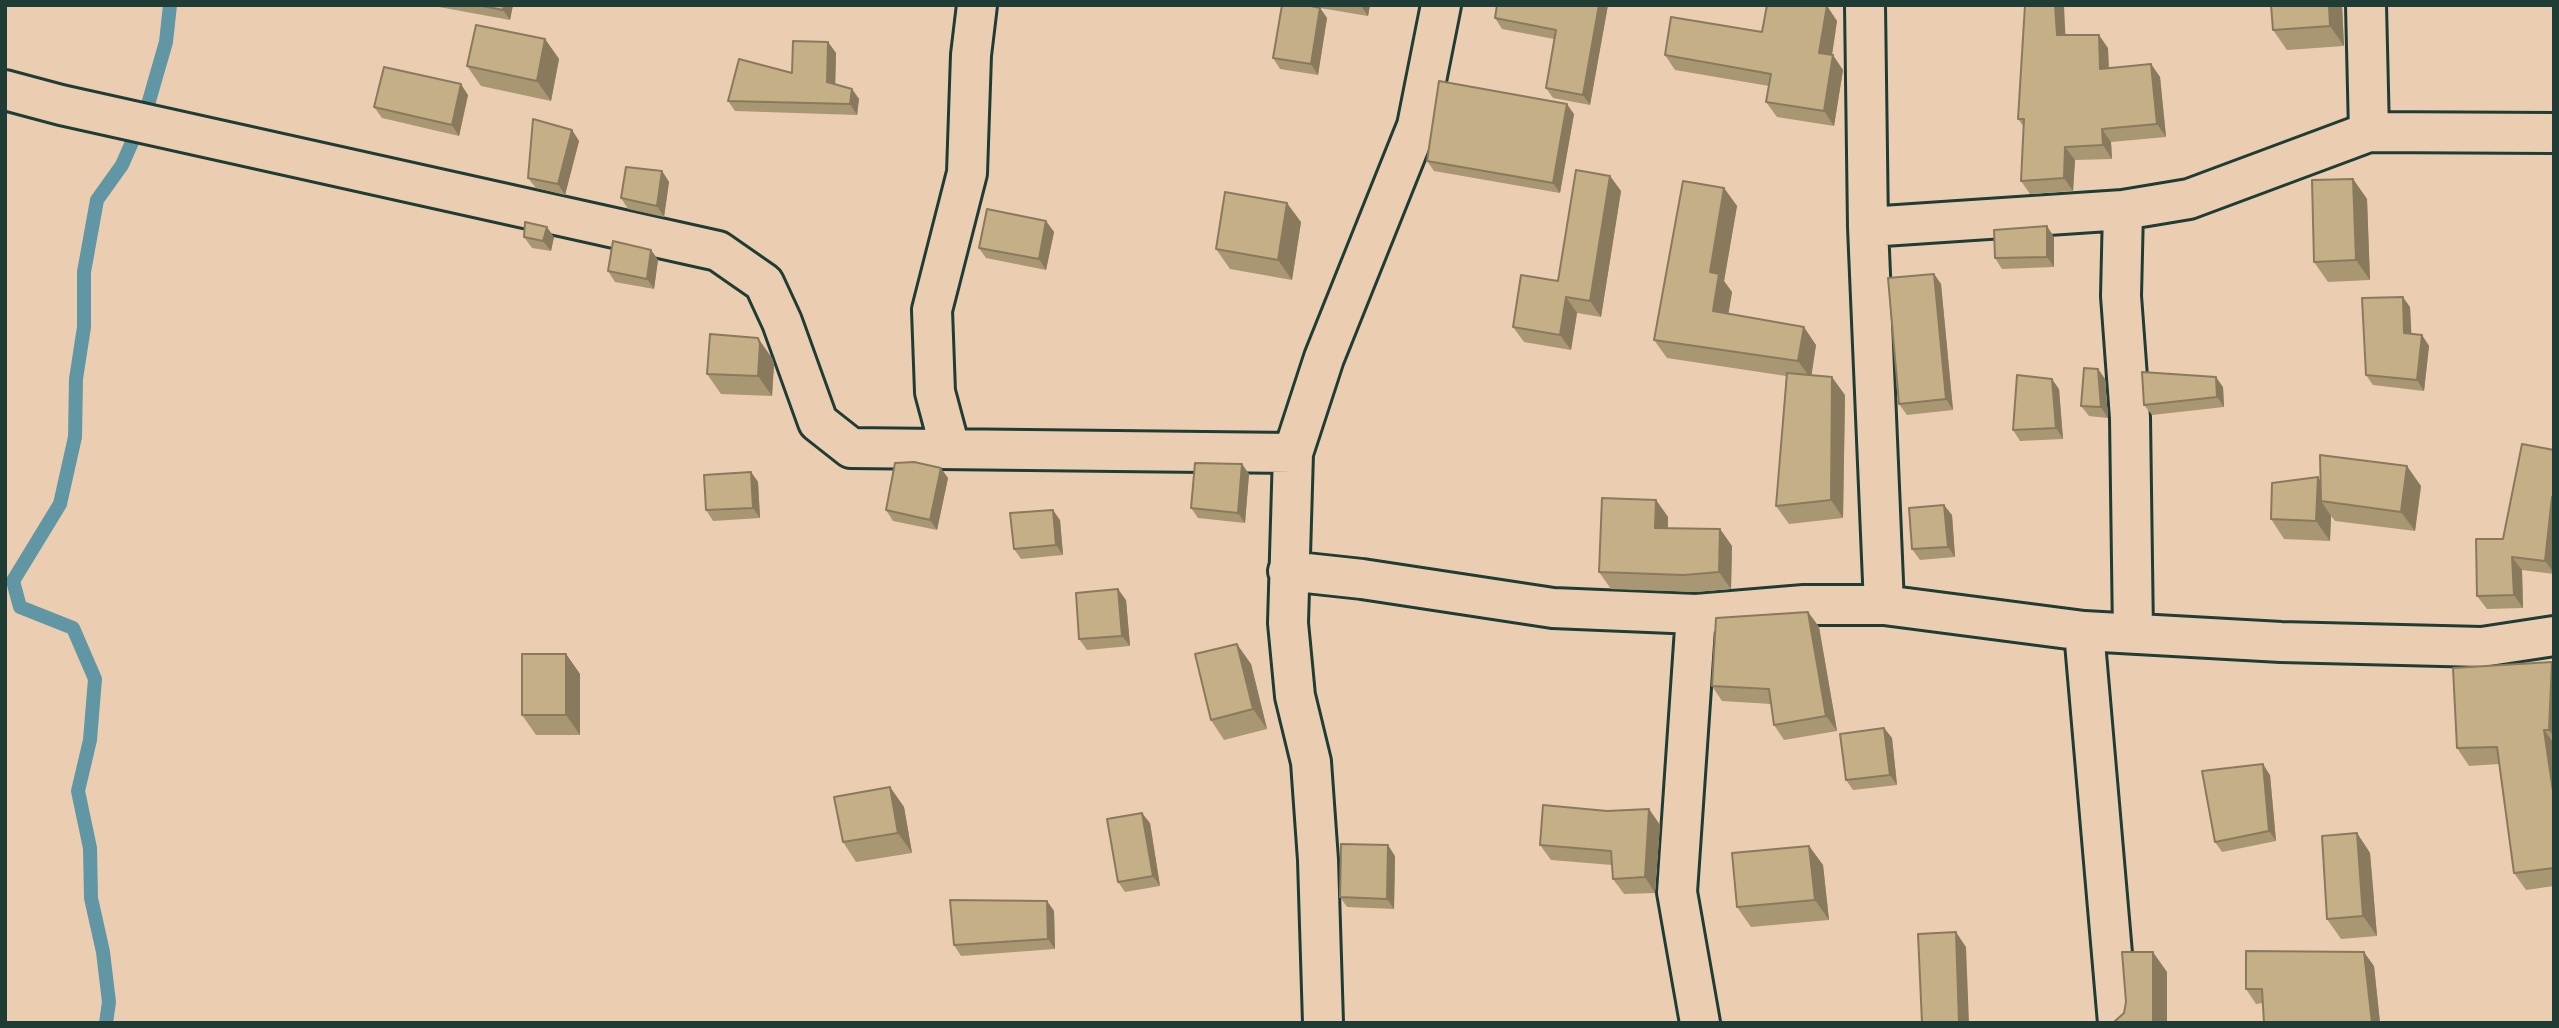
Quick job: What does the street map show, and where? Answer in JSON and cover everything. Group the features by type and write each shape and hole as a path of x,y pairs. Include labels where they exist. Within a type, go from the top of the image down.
{"street":[{"path":"950,448 935,392 932,310 967,173 971,55 977,5"},
{"path":"1323,1023 1318,860 1311,762 1295,696 1288,623 1293,453 1324,358 1417,126 1441,5"},
{"path":"1865,5 1868,227 1884,605"},
{"path":"2366,5 2369,132"},
{"path":"5,90 718,251 764,283 782,322 818,422 850,448 1293,453"},
{"path":"1868,227 2123,210 2189,200 2369,132 2554,133"},
{"path":"2123,210 2121,296 2130,418 2133,633"},
{"path":"1288,571 1362,579 1553,608 1696,614 1804,605 1884,605 2084,631 2281,642 2482,647 2554,636"},
{"path":"1696,614 1678,891 1700,1023"},
{"path":"2084,631 2118,1023"}],"building":[{"path":"477,5 504,5 503,10"},
{"path":"1282,5 1320,8 1311,64 1273,58"},
{"path":"1497,5 1599,5 1583,95 1546,88 1556,30 1495,18"},
{"path":"1767,5 1827,6 1819,53 1833,55 1824,111 1766,102 1771,74 1665,55 1671,17 1762,32"},
{"path":"2025,5 2055,5 2057,35 2099,35 2100,69 2151,64 2157,124 2102,129 2103,145 2065,147 2064,178 2021,181 2024,119 2018,119"},
{"path":"2271,5 2329,5 2330,26 2273,30"},
{"path":"476,25 545,39 537,81 467,66"},
{"path":"793,41 828,42 827,82 852,89 850,104 728,101 739,59 792,73"},
{"path":"384,67 461,84 452,125 374,107"},
{"path":"1439,81 1567,104 1553,183 1427,161"},
{"path":"533,119 572,130 558,184 528,178"},
{"path":"626,167 662,171 657,206 621,198"},
{"path":"1576,170 1610,176 1590,301 1566,297 1560,335 1513,327 1521,275 1558,281"},
{"path":"2353,179 2356,260 2314,262 2312,180"},
{"path":"1683,181 1724,188 1710,272 1719,274 1713,311 1804,327 1798,361 1654,340"},
{"path":"1225,192 1287,203 1278,260 1216,249"},
{"path":"987,209 1046,221 1039,259 979,248"},
{"path":"525,222 547,227 543,241 524,237"},
{"path":"2047,226 2047,257 1995,258 1994,230"},
{"path":"613,241 651,250 647,279 608,271"},
{"path":"1934,274 1946,399 1899,404 1888,278"},
{"path":"2403,297 2404,333 2422,335 2417,380 2366,375 2362,298"},
{"path":"710,334 758,338 758,376 707,374"},
{"path":"2084,368 2098,369 2101,407 2081,406"},
{"path":"2142,372 2216,377 2217,397 2144,405"},
{"path":"1787,373 1832,377 1831,500 1776,506"},
{"path":"2017,375 2052,379 2056,428 2013,430"},
{"path":"2522,444 2554,450 2554,497 2545,561 2512,557 2514,595 2477,596 2476,539 2503,539"},
{"path":"2320,455 2407,466 2401,512 2321,501"},
{"path":"914,462 941,468 930,520 886,510 895,463"},
{"path":"1195,463 1242,464 1238,513 1191,508"},
{"path":"751,472 753,508 706,510 704,475"},
{"path":"2318,477 2316,521 2271,519 2272,483"},
{"path":"1602,498 1656,500 1655,528 1720,529 1719,572 1684,575 1599,572"},
{"path":"1944,505 1948,547 1912,549 1909,508"},
{"path":"1053,510 1056,545 1014,549 1010,513"},
{"path":"1118,589 1122,636 1079,639 1076,593"},
{"path":"1808,612 1826,716 1774,725 1769,689 1712,686 1716,618"},
{"path":"1237,644 1253,709 1211,720 1195,654"},
{"path":"522,654 566,654 566,715 522,715"},
{"path":"2552,662 2549,730 2544,730 2554,798 2554,868 2514,873 2497,747 2457,748 2453,668"},
{"path":"1884,728 1890,775 1846,780 1840,734"},
{"path":"2263,764 2269,831 2215,842 2202,771"},
{"path":"890,787 898,833 843,842 834,797"},
{"path":"1543,805 1607,811 1649,809 1645,877 1613,879 1611,851 1540,845"},
{"path":"1142,813 1153,876 1118,882 1107,819"},
{"path":"2357,833 2363,916 2327,919 2322,836"},
{"path":"1341,844 1388,845 1387,899 1340,897"},
{"path":"1809,846 1815,900 1737,907 1732,853"},
{"path":"950,900 1047,901 1048,939 954,945"},
{"path":"1956,932 1959,1023 1922,1023 1918,934"},
{"path":"2246,951 2364,952 2372,1023 2264,1023 2262,989 2246,989"},
{"path":"2122,952 2153,952 2153,1023 2114,1022 2124,1013 2126,1002"}],"waterway":[{"path":"106,1023 109,1002 103,952 91,898 90,848 78,791 90,740 95,679 73,628 20,607 13,581 60,504 75,437 76,379 84,327 84,272 97,200 122,165 147,108 166,42 170,5"}]}
